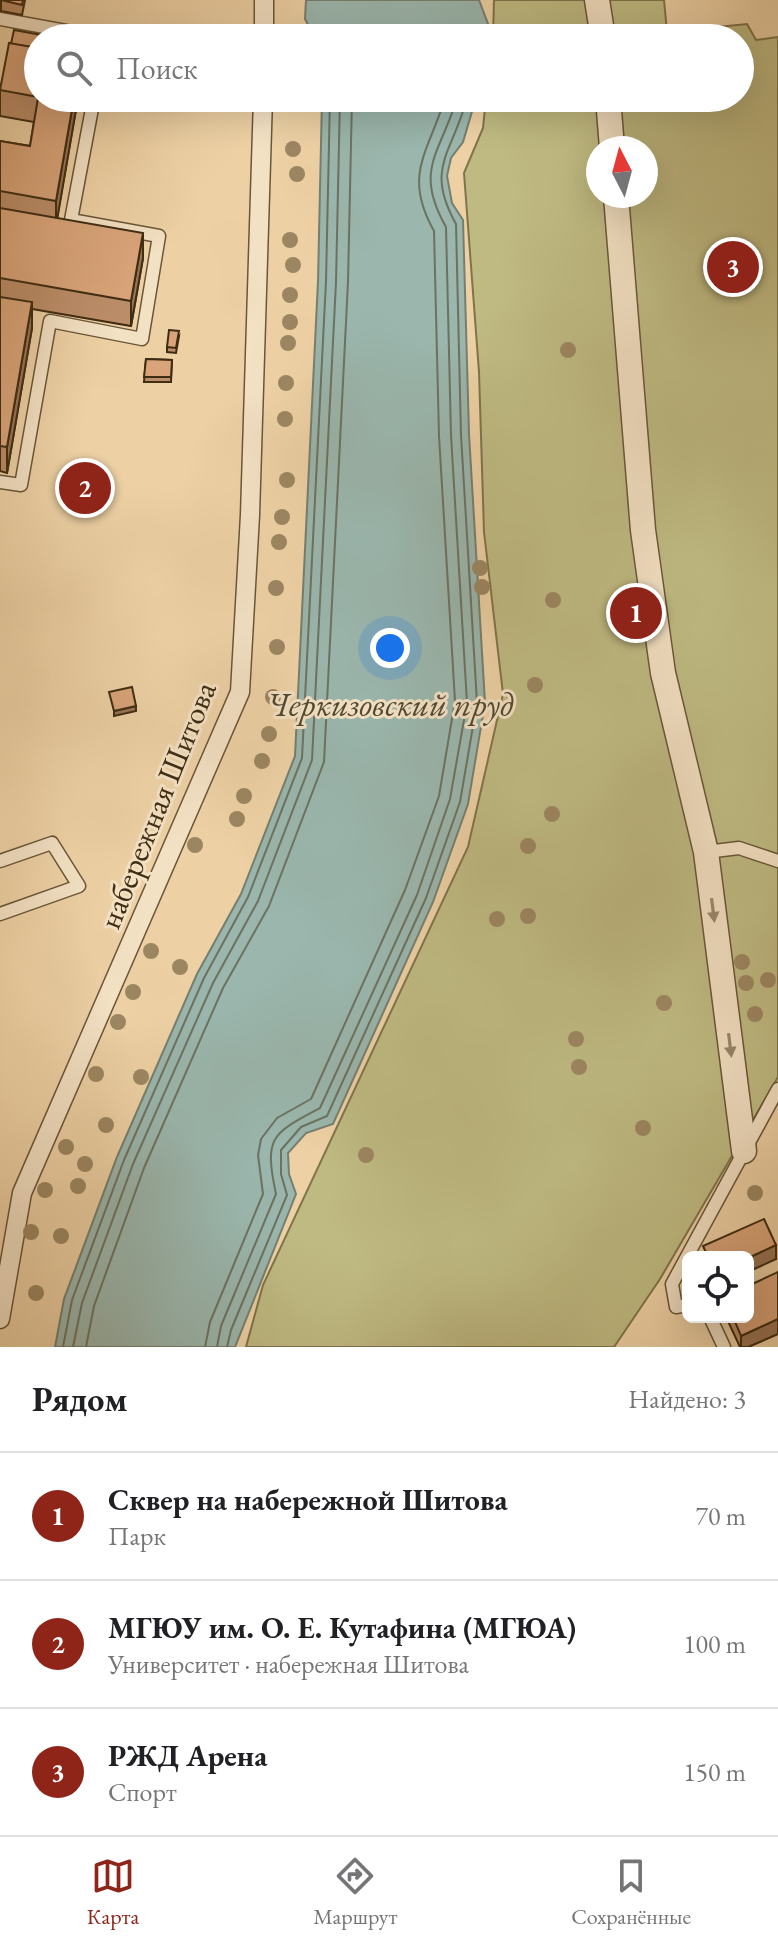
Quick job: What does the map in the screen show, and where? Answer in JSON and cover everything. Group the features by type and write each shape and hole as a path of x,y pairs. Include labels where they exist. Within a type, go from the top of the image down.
{"street":[{"path":"264,0 264,24"},
{"path":"597,0 601,24"},
{"name":"набережная Шитова","path":"0,1319 22,1193 240,692 252,469 263,112"},
{"path":"609,112 611,136"},
{"path":"617,208 643,530 663,673 706,852 744,1151"}],"lane":[{"path":"0,19 27,24"},
{"path":"0,482 21,485 50,321 142,339 159,236 71,220 91,112"},
{"path":"0,861 52,843 79,886 0,914"},
{"path":"706,852 739,848 778,861"},
{"path":"690,1251 778,1089"},
{"path":"765,1112 778,1119"},
{"path":"682,1266 672,1284 676,1307 682,1306"},
{"path":"713,1323 724,1347"}],"shaded area":[{"path":"494,0 664,0 666,24 493,24"},
{"path":"754,36 756,40 778,37 778,1077 660,1279 614,1347 246,1347 263,1285 468,847 503,694 484,532 479,372 464,173 483,128 485,112 754,112"}],"water":[{"path":"306,0 479,0 488,24 308,24"},
{"name":"Черкизовский пруд","path":"322,112 472,112 463,142 451,158 447,176 452,203 463,220 469,434 485,703 468,804 433,902 333,1124 306,1133 288,1153 289,1174 296,1194 235,1347 55,1347 64,1299 117,1157 197,974 241,894 295,756 318,281"}],"building":[{"path":"1,0 23,0 22,5"},
{"path":"14,30 24,32 24,46 11,44"},
{"path":"9,43 24,46 24,94 0,90"},
{"path":"36,112 72,112 56,201 0,191 0,141 30,146"},
{"path":"0,208 143,233 131,301 0,278"},
{"path":"0,297 32,302 7,447 0,446"},
{"path":"169,330 179,331 176,348 167,347"},
{"path":"146,359 172,360 171,377 144,377"},
{"path":"132,687 136,706 114,711 109,692"},
{"path":"764,1219 776,1245 754,1255 754,1251 705,1251 703,1246"},
{"path":"778,1272 778,1319 741,1336 736,1323 754,1323 754,1283"}],"place":[{"name":"РЖД Арена","path":"733,267"},
{"name":"МГЮУ им. О. Е. Кутафина (МГЮА)","path":"85,488"},
{"name":"Сквер на набережной Шитова","path":"636,613"}]}
